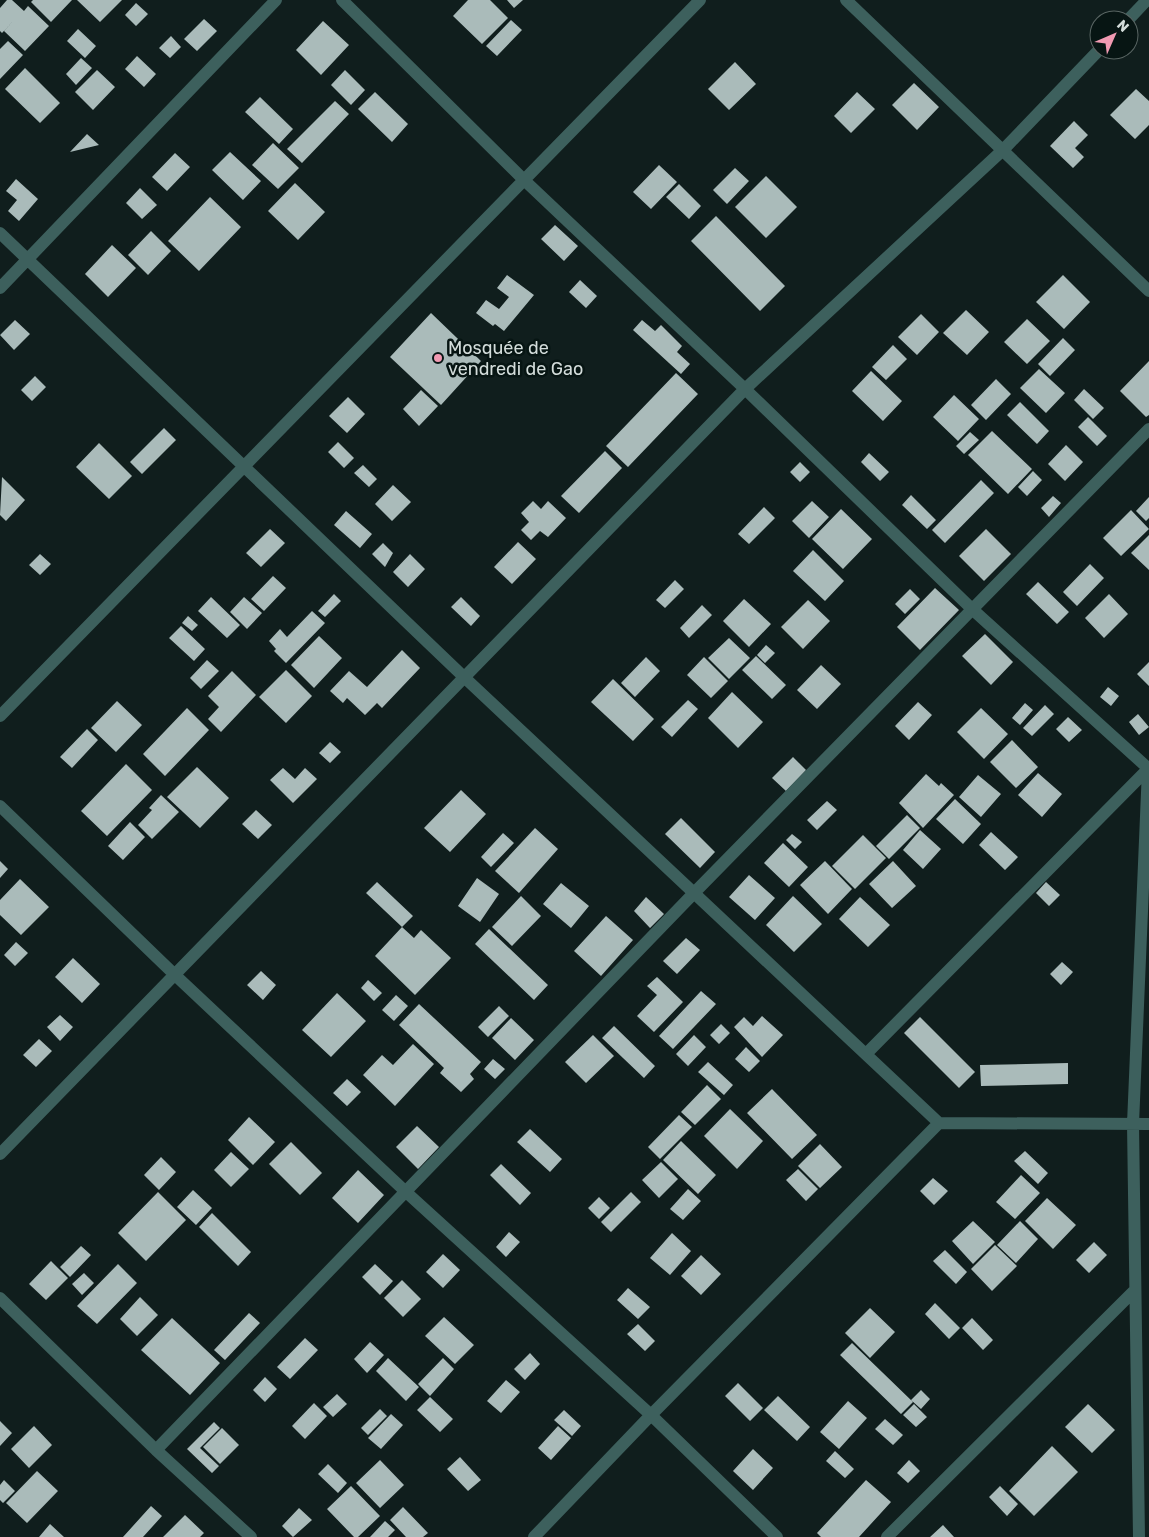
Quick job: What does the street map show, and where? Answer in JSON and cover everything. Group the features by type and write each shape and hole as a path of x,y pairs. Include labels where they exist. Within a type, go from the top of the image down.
{"street":[{"path":"0,288 276,0"},
{"path":"342,0 523,179 745,389 972,609 1148,769"},
{"path":"0,716 700,0"},
{"path":"846,0 1004,149 1149,290"},
{"path":"1138,10 1147,0"},
{"path":"0,1154 466,678 745,389 1004,149 1089,60"},
{"path":"0,233 466,678 939,1123 1149,1124"},
{"path":"156,1450 694,893 1149,428"},
{"path":"867,1054 1148,769"},
{"path":"1139,1537 1133,1124 1148,769"},
{"path":"0,806 175,975 406,1192 651,1415 778,1537"},
{"path":"534,1537 651,1415 939,1123"},
{"path":"887,1537 1135,1290"},
{"path":"0,1298 156,1450 251,1537"}],"building":[{"path":"7,0 12,0 24,11 28,6 49,26 25,51 4,31 16,18 2,33 0,31 0,8"},
{"path":"33,0 72,0 51,22 31,2"},
{"path":"77,0 122,0 100,22"},
{"path":"468,0 490,0 508,18 482,44 453,16"},
{"path":"507,0 523,0 514,8"},
{"path":"136,3 148,14 136,26 125,15"},
{"path":"204,19 217,31 197,51 184,39"},
{"path":"511,20 522,30 497,56 486,46"},
{"path":"323,21 349,45 321,75 296,50"},
{"path":"78,29 96,46 85,58 67,41"},
{"path":"171,36 181,47 170,58 159,48"},
{"path":"8,41 23,55 0,79 0,49"},
{"path":"137,56 156,74 144,87 125,69"},
{"path":"81,58 92,68 76,85 66,74"},
{"path":"735,62 756,84 729,110 708,89"},
{"path":"25,68 60,103 40,123 5,89"},
{"path":"97,70 115,87 93,110 75,92"},
{"path":"345,70 365,90 351,105 331,85"},
{"path":"914,83 939,107 917,130 892,105"},
{"path":"1136,89 1149,101 1149,125 1135,139 1110,115"},
{"path":"375,92 408,124 392,142 358,109"},
{"path":"857,92 875,109 851,133 834,116"},
{"path":"260,97 293,129 279,144 245,112"},
{"path":"335,101 349,114 302,163 287,149"},
{"path":"1074,121 1088,135 1075,148 1084,157 1073,168 1050,146"},
{"path":"87,134 99,145 70,152"},
{"path":"273,143 299,168 278,189 252,165"},
{"path":"230,152 261,181 243,200 212,170"},
{"path":"175,153 190,167 167,191 152,177"},
{"path":"659,165 677,182 651,209 633,192"},
{"path":"735,168 749,181 727,204 713,190"},
{"path":"766,176 797,207 766,238 735,207"},
{"path":"16,179 38,199 19,221 8,211 17,200 6,191"},
{"path":"295,183 325,212 298,240 268,211"},
{"path":"679,184 701,206 689,219 666,197"},
{"path":"140,188 157,205 142,219 126,203"},
{"path":"210,197 241,227 199,271 168,241"},
{"path":"716,216 785,286 760,311 691,241"},
{"path":"555,225 578,246 564,261 541,239"},
{"path":"151,231 171,251 148,275 128,255"},
{"path":"112,245 136,268 108,297 85,274"},
{"path":"507,275 534,295 504,331 495,324 493,326 476,313 486,300 499,309 509,297 497,288"},
{"path":"1063,275 1090,302 1064,329 1036,302"},
{"path":"580,280 597,296 586,308 569,292"},
{"path":"966,310 989,332 967,355 943,333"},
{"path":"431,313 481,361 441,405 390,357"},
{"path":"921,314 939,332 917,355 898,337"},
{"path":"1027,319 1050,341 1027,364 1004,342"},
{"path":"15,320 30,334 14,350 0,335"},
{"path":"642,320 655,331 661,325 682,346 677,352 690,364 681,374 633,330"},
{"path":"1063,338 1075,350 1050,376 1038,364"},
{"path":"893,345 907,359 886,380 872,367"},
{"path":"1149,361 1149,415 1146,417 1120,391"},
{"path":"1039,369 1065,393 1046,413 1020,388"},
{"path":"871,371 902,401 883,421 852,391"},
{"path":"676,373 698,394 628,467 606,446"},
{"path":"35,376 46,387 32,401 21,390"},
{"path":"996,379 1011,394 986,420 971,405"},
{"path":"1084,389 1104,408 1093,419 1074,400"},
{"path":"421,390 438,406 419,426 403,409"},
{"path":"954,395 979,419 958,441 933,417"},
{"path":"348,397 365,414 347,433 329,416"},
{"path":"1020,402 1049,431 1037,444 1007,415"},
{"path":"1088,417 1107,436 1097,446 1078,427"},
{"path":"164,428 176,440 142,474 130,462"},
{"path":"992,431 1032,469 1008,494 968,455"},
{"path":"970,432 979,440 964,454 956,446"},
{"path":"338,442 354,458 344,468 328,452"},
{"path":"99,443 132,476 109,499 76,467"},
{"path":"1066,445 1083,462 1065,481 1048,464"},
{"path":"605,451 622,468 579,513 561,496"},
{"path":"869,453 889,472 880,481 861,462"},
{"path":"800,462 810,472 800,482 790,472"},
{"path":"363,465 377,479 369,487 354,473"},
{"path":"1033,471 1042,480 1027,496 1018,487"},
{"path":"2,477 25,500 6,521 0,515"},
{"path":"981,480 994,493 945,543 932,530"},
{"path":"393,485 411,502 392,521 375,504"},
{"path":"911,495 936,520 927,529 902,505"},
{"path":"1053,496 1061,503 1049,517 1041,508"},
{"path":"1149,497 1149,518 1146,521 1136,511"},
{"path":"533,501 541,509 548,501 566,518 548,537 540,531 531,540 521,530 529,522 521,513"},
{"path":"812,501 829,517 809,538 792,521"},
{"path":"764,507 775,518 749,544 738,534"},
{"path":"841,509 872,539 843,569 812,539"},
{"path":"1131,510 1149,529 1121,556 1103,538"},
{"path":"346,511 372,534 360,548 334,525"},
{"path":"270,529 285,543 261,567 246,553"},
{"path":"986,529 1011,554 984,581 959,556"},
{"path":"1149,535 1149,570 1131,553"},
{"path":"518,542 536,559 512,584 494,567"},
{"path":"383,543 393,553 385,567 372,554"},
{"path":"813,550 844,581 825,601 793,571"},
{"path":"40,554 51,564 40,575 29,565"},
{"path":"410,554 425,569 408,587 393,572"},
{"path":"1090,564 1104,578 1077,606 1063,592"},
{"path":"273,576 286,588 264,611 251,599"},
{"path":"675,580 684,589 665,608 656,600"},
{"path":"1038,582 1069,612 1057,624 1026,594"},
{"path":"935,588 959,610 920,650 897,627"},
{"path":"910,589 920,599 905,614 895,604"},
{"path":"334,594 341,601 325,617 318,611"},
{"path":"1109,594 1128,614 1104,638 1085,618"},
{"path":"211,597 240,625 227,638 198,611"},
{"path":"244,597 262,613 247,629 230,612"},
{"path":"461,597 480,616 471,626 451,607"},
{"path":"744,599 771,624 749,647 723,621"},
{"path":"808,600 830,621 803,649 781,627"},
{"path":"702,605 712,615 689,638 680,628"},
{"path":"312,611 325,623 286,663 274,651 276,649 269,641 280,629 287,637"},
{"path":"188,616 198,625 192,631 182,623"},
{"path":"181,626 205,649 194,661 169,638"},
{"path":"985,634 1013,662 991,685 962,656"},
{"path":"319,636 342,658 314,688 291,665"},
{"path":"729,638 750,658 729,679 708,658"},
{"path":"766,645 775,653 765,663 757,655"},
{"path":"402,650 420,668 382,708 377,703 365,715 347,698 343,703 330,691 349,671 367,687"},
{"path":"756,656 786,685 772,699 742,670"},
{"path":"646,657 660,671 635,697 621,683"},
{"path":"704,657 728,681 711,698 687,675"},
{"path":"207,660 219,671 201,689 190,678"},
{"path":"1149,662 1149,686 1137,674"},
{"path":"821,665 841,684 817,709 797,690"},
{"path":"286,670 312,696 286,723 259,697"},
{"path":"232,671 256,695 221,732 208,719 219,707 208,696"},
{"path":"613,679 654,719 633,741 591,702"},
{"path":"1108,687 1119,696 1111,706 1100,697"},
{"path":"732,692 763,722 738,748 708,718"},
{"path":"688,700 698,709 672,737 661,727"},
{"path":"117,701 142,725 116,752 91,728"},
{"path":"918,702 932,715 909,740 895,726"},
{"path":"1025,703 1033,710 1020,725 1012,718"},
{"path":"1045,705 1054,714 1032,736 1023,728"},
{"path":"187,708 209,730 165,776 143,754"},
{"path":"981,708 1008,734 984,759 957,732"},
{"path":"1138,714 1149,727 1139,735 1129,722"},
{"path":"1068,717 1082,730 1069,742 1056,729"},
{"path":"87,729 98,740 72,768 60,757"},
{"path":"1012,740 1038,767 1016,788 990,762"},
{"path":"330,742 341,752 330,763 319,753"},
{"path":"793,757 806,770 786,791 772,778"},
{"path":"126,764 152,790 107,836 81,811"},
{"path":"197,767 229,798 200,828 167,797"},
{"path":"283,768 295,779 305,768 317,779 293,803 270,780"},
{"path":"1038,773 1062,794 1042,817 1018,795"},
{"path":"926,774 939,786 941,783 954,795 923,828 899,803"},
{"path":"978,775 1001,794 981,817 959,797"},
{"path":"461,790 486,814 450,852 424,828"},
{"path":"161,795 179,812 152,839 138,825 152,810 149,808"},
{"path":"955,799 981,824 963,844 936,819"},
{"path":"827,801 837,810 817,830 807,820"},
{"path":"256,810 272,825 258,839 242,824"},
{"path":"907,815 920,828 889,859 876,846"},
{"path":"681,818 715,852 700,868 665,834"},
{"path":"130,822 145,837 123,860 108,846"},
{"path":"535,828 558,849 519,893 495,871"},
{"path":"920,830 941,849 923,869 903,850"},
{"path":"991,832 1018,857 1005,870 979,845"},
{"path":"503,833 514,843 491,867 481,857"},
{"path":"792,834 802,842 795,849 786,840"},
{"path":"863,835 886,858 855,889 832,866"},
{"path":"783,843 808,867 789,887 764,863"},
{"path":"0,861 8,869 0,878"},
{"path":"825,861 852,889 828,914 800,885"},
{"path":"893,861 916,886 892,908 869,884"},
{"path":"749,875 775,898 755,920 729,897"},
{"path":"477,878 499,894 480,922 458,906"},
{"path":"20,879 49,907 21,935 0,915 0,900"},
{"path":"377,882 413,916 402,927 366,893"},
{"path":"1046,882 1060,895 1049,906 1036,893"},
{"path":"561,883 589,906 571,928 543,904"},
{"path":"521,896 541,916 512,946 492,927"},
{"path":"793,896 822,924 794,952 766,925"},
{"path":"646,897 664,914 650,928 634,911"},
{"path":"860,897 890,925 868,947 839,919"},
{"path":"606,916 633,940 601,976 574,951"},
{"path":"402,927 414,938 421,930 451,958 415,995 375,956"},
{"path":"489,929 548,985 534,1000 475,944"},
{"path":"686,938 700,950 677,974 663,961"},
{"path":"16,942 28,953 15,966 4,955"},
{"path":"73,958 100,984 82,1003 55,977"},
{"path":"1062,962 1073,972 1061,985 1050,974"},
{"path":"261,971 276,985 263,1000 247,985"},
{"path":"657,977 683,1002 654,1032 637,1016 657,995 647,986"},
{"path":"368,980 382,993 374,1001 361,988"},
{"path":"701,991 716,1004 673,1049 659,1036"},
{"path":"337,993 366,1021 331,1057 302,1030"},
{"path":"396,995 408,1006 394,1021 382,1010"},
{"path":"419,1004 481,1062 470,1074 474,1079 461,1092 440,1073 444,1068 399,1025"},
{"path":"499,1006 509,1016 488,1037 478,1027"},
{"path":"60,1015 73,1027 60,1041 47,1027"},
{"path":"762,1016 783,1035 762,1057 734,1027 744,1017 753,1026"},
{"path":"920,1017 975,1072 959,1088 904,1033"},
{"path":"511,1018 534,1040 515,1060 492,1038"},
{"path":"721,1024 730,1033 719,1044 710,1035"},
{"path":"614,1026 655,1066 644,1078 602,1038"},
{"path":"593,1035 614,1056 586,1083 565,1062"},
{"path":"694,1035 706,1047 688,1066 676,1054"},
{"path":"39,1039 52,1051 36,1067 23,1055"},
{"path":"413,1044 434,1064 395,1106 363,1075 382,1055 393,1065"},
{"path":"746,1047 760,1061 749,1072 735,1059"},
{"path":"493,1059 505,1069 495,1079 484,1069"},
{"path":"708,1062 733,1085 724,1095 698,1072"},
{"path":"1068,1063 1068,1084 981,1086 980,1065"},
{"path":"347,1079 361,1092 347,1106 333,1093"},
{"path":"707,1085 721,1099 695,1125 681,1112"},
{"path":"772,1089 817,1135 792,1159 747,1113"},
{"path":"730,1109 763,1141 737,1169 704,1136"},
{"path":"679,1115 692,1127 660,1159 648,1147"},
{"path":"249,1117 275,1142 253,1165 228,1140"},
{"path":"417,1126 439,1147 418,1169 396,1147"},
{"path":"530,1129 562,1159 550,1172 517,1142"},
{"path":"681,1141 716,1175 698,1194 663,1160"},
{"path":"291,1142 322,1173 300,1195 269,1164"},
{"path":"820,1144 842,1167 820,1188 798,1166"},
{"path":"1025,1151 1048,1173 1038,1184 1014,1161"},
{"path":"231,1152 249,1169 231,1187 214,1170"},
{"path":"161,1157 176,1172 159,1190 144,1175"},
{"path":"661,1162 678,1179 659,1198 642,1180"},
{"path":"501,1164 531,1193 520,1205 490,1175"},
{"path":"798,1169 818,1189 806,1201 786,1180"},
{"path":"358,1170 384,1195 358,1223 332,1198"},
{"path":"1021,1175 1040,1193 1015,1219 996,1202"},
{"path":"933,1178 948,1191 934,1205 920,1191"},
{"path":"688,1189 701,1201 683,1220 670,1209"},
{"path":"193,1190 212,1208 196,1225 177,1207"},
{"path":"158,1192 186,1220 146,1261 118,1233"},
{"path":"631,1192 641,1202 611,1232 601,1222"},
{"path":"599,1197 610,1208 599,1219 588,1208"},
{"path":"1047,1198 1076,1225 1053,1249 1025,1221"},
{"path":"212,1213 251,1252 238,1266 199,1227"},
{"path":"973,1221 995,1242 973,1264 952,1241"},
{"path":"1020,1221 1038,1239 1016,1263 997,1245"},
{"path":"509,1232 520,1242 506,1257 496,1247"},
{"path":"672,1233 691,1251 670,1275 650,1258"},
{"path":"1094,1242 1107,1255 1089,1273 1076,1260"},
{"path":"995,1245 1017,1266 992,1291 971,1269"},
{"path":"81,1246 91,1255 70,1277 60,1267"},
{"path":"945,1250 967,1272 956,1284 933,1261"},
{"path":"443,1254 460,1270 443,1288 426,1272"},
{"path":"701,1255 721,1274 701,1295 681,1276"},
{"path":"51,1261 68,1278 46,1300 29,1284"},
{"path":"118,1264 137,1283 97,1324 77,1306"},
{"path":"375,1264 393,1281 380,1295 362,1277"},
{"path":"84,1273 94,1283 82,1295 72,1284"},
{"path":"402,1280 421,1299 403,1317 384,1298"},
{"path":"628,1288 650,1307 638,1319 617,1300"},
{"path":"140,1297 158,1315 137,1336 120,1319"},
{"path":"935,1303 960,1328 949,1339 925,1314"},
{"path":"870,1308 895,1332 870,1358 845,1333"},
{"path":"249,1313 260,1323 225,1360 214,1350"},
{"path":"444,1317 474,1345 455,1364 425,1336"},
{"path":"172,1318 220,1363 190,1395 141,1350"},
{"path":"972,1318 993,1340 983,1350 962,1328"},
{"path":"638,1324 655,1341 645,1351 627,1334"},
{"path":"305,1338 318,1350 290,1379 277,1367"},
{"path":"370,1342 384,1355 367,1373 354,1359"},
{"path":"852,1343 913,1402 901,1414 840,1355"},
{"path":"530,1353 540,1364 525,1380 514,1369"},
{"path":"388,1358 419,1387 406,1401 376,1371"},
{"path":"443,1358 454,1369 430,1396 418,1384"},
{"path":"265,1377 277,1389 265,1402 253,1390"},
{"path":"506,1380 520,1392 501,1413 487,1401"},
{"path":"738,1383 763,1408 750,1421 725,1396"},
{"path":"921,1390 930,1399 921,1409 911,1400"},
{"path":"337,1394 347,1404 333,1417 323,1407"},
{"path":"778,1396 810,1427 797,1441 764,1410"},
{"path":"430,1397 453,1419 440,1432 417,1410"},
{"path":"848,1401 867,1418 839,1449 820,1432"},
{"path":"314,1403 327,1416 305,1439 292,1426"},
{"path":"914,1404 927,1417 916,1427 903,1415"},
{"path":"1088,1404 1115,1430 1092,1453 1065,1427"},
{"path":"380,1409 387,1416 368,1435 361,1428"},
{"path":"564,1410 581,1426 572,1436 554,1420"},
{"path":"391,1414 403,1425 381,1449 368,1438"},
{"path":"885,1419 903,1435 893,1445 875,1429"},
{"path":"0,1421 12,1433 0,1446"},
{"path":"214,1422 220,1428 200,1448 219,1466 212,1473 187,1449"},
{"path":"34,1426 52,1445 29,1468 11,1449"},
{"path":"558,1426 571,1438 551,1460 538,1448"},
{"path":"222,1428 239,1445 220,1464 203,1447"},
{"path":"1052,1446 1078,1472 1034,1516 1009,1491"},
{"path":"753,1449 773,1468 753,1490 733,1471"},
{"path":"835,1451 854,1469 845,1478 826,1461"},
{"path":"460,1457 481,1480 468,1491 447,1469"},
{"path":"380,1460 404,1485 380,1508 356,1483"},
{"path":"909,1460 920,1471 908,1483 897,1473"},
{"path":"328,1464 347,1483 338,1493 318,1474"},
{"path":"37,1471 58,1491 27,1523 6,1503"},
{"path":"4,1480 15,1491 3,1503 0,1500 0,1485"},
{"path":"866,1480 891,1502 859,1537 821,1537 817,1533"},
{"path":"351,1486 380,1516 358,1537 354,1537 327,1509"},
{"path":"1000,1486 1018,1504 1007,1516 989,1497"},
{"path":"151,1506 162,1516 143,1537 123,1537"},
{"path":"403,1507 428,1533 423,1537 406,1537 390,1520"},
{"path":"299,1508 312,1520 293,1537 282,1526"},
{"path":"185,1515 204,1533 200,1537 163,1537"},
{"path":"385,1521 395,1530 388,1537 370,1537"},
{"path":"50,1524 64,1537 39,1537"},
{"path":"943,1525 954,1537 930,1537"}],"place":[{"name":"Mosquée de vendredi de Gao","path":"438,358"}]}
